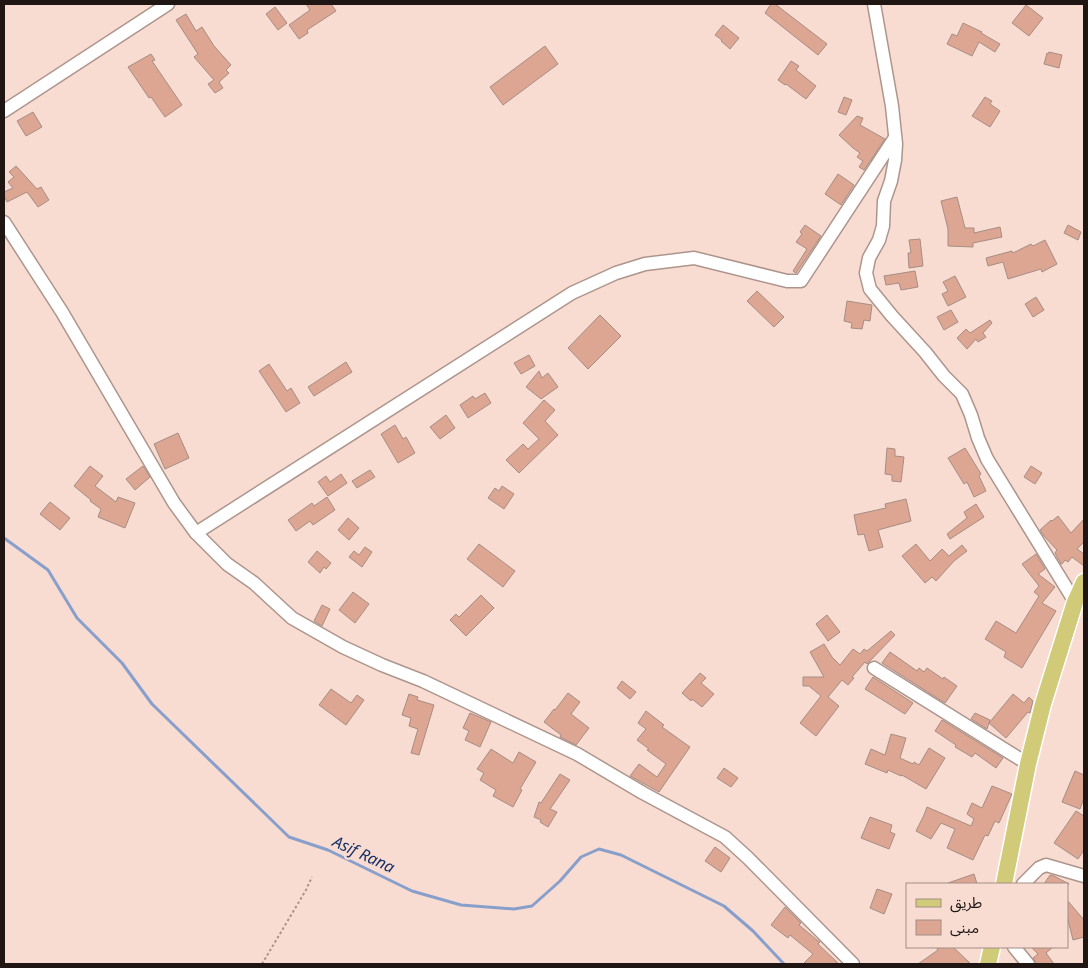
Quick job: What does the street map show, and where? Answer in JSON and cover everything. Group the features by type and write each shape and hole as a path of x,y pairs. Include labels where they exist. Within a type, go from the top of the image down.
{"main road":[{"path":"1004,883 1028,764 1043,704 1075,602 1084,582"},
{"path":"988,964 992,948"}],"street":[{"path":"4,111 168,4"},
{"path":"874,4 892,106 896,144 895,160 884,201 883,226 867,266 866,273 870,289 926,352 944,376 962,394 987,458 1075,602"},
{"path":"196,533 572,293 616,274 645,264 694,258 787,281 801,281 894,139"},
{"path":"4,222 62,312 174,502 196,533 227,564 254,583 292,618 343,647 382,665 423,680 577,754 643,793 724,836 853,964"},
{"path":"874,668 1028,764"},
{"path":"1024,883 1040,868 1046,866 1084,876"},
{"path":"1015,948 1028,964"}],"path":[{"path":"262,964 312,877"}],"building":[{"path":"306,4 331,4 336,11 307,30 308,33 299,39 289,25 310,10"},
{"path":"771,4 775,4 827,44 818,55 765,13"},
{"path":"1026,5 1043,18 1029,36 1012,23"},
{"path":"275,7 287,23 278,30 266,14"},
{"path":"186,14 196,31 202,27 214,46 231,65 226,70 229,73 219,82 223,88 215,93 208,84 214,80 194,57 198,54 176,20"},
{"path":"963,23 982,32 1000,44 995,52 979,42 972,56 947,44 952,34 957,36"},
{"path":"723,25 739,38 730,49 715,35"},
{"path":"545,46 558,64 503,105 490,87"},
{"path":"1049,52 1062,55 1059,68 1044,64"},
{"path":"151,54 155,60 152,61 182,105 165,117 151,97 149,98 128,67"},
{"path":"791,61 799,66 796,70 816,86 806,99 778,80"},
{"path":"844,97 852,100 846,115 838,112"},
{"path":"985,97 992,101 990,104 1000,111 990,127 972,116"},
{"path":"33,112 42,127 26,136 17,121"},
{"path":"857,116 863,118 860,125 885,139 864,170 859,167 863,161 857,157 860,153 839,135"},
{"path":"16,166 37,189 41,187 49,200 38,207 27,192 7,202 4,192 13,188 8,182 14,177 9,172"},
{"path":"838,174 854,185 841,205 825,194"},
{"path":"957,197 965,228 974,228 974,233 1000,227 1002,237 973,243 973,247 948,246 948,229 941,201"},
{"path":"805,225 821,236 796,273 793,271 807,249 796,242 802,234 800,232"},
{"path":"1068,225 1081,232 1078,240 1064,233"},
{"path":"920,239 923,266 909,268 908,253 911,253 909,240"},
{"path":"1045,240 1057,264 1042,272 1041,269 1008,279 1003,262 988,266 986,258 1012,251 1013,253 1031,244 1033,246"},
{"path":"915,271 918,287 901,290 899,283 886,285 884,276"},
{"path":"955,276 966,297 948,306 942,294 948,291 943,282"},
{"path":"757,291 784,317 774,327 747,301"},
{"path":"1036,297 1044,310 1033,317 1025,304"},
{"path":"847,301 872,305 870,321 864,320 862,329 851,328 852,323 844,321"},
{"path":"951,310 958,322 944,330 937,317"},
{"path":"600,315 621,336 588,369 568,348"},
{"path":"990,320 992,323 983,333 986,337 978,342 976,339 967,349 957,338 966,329 970,333"},
{"path":"529,355 535,366 521,374 514,363"},
{"path":"346,362 352,372 314,396 308,387"},
{"path":"269,364 287,391 291,388 300,403 286,412 259,371"},
{"path":"539,371 542,378 548,373 558,387 541,399 526,387"},
{"path":"485,393 491,403 468,418 460,405 473,396 475,399"},
{"path":"544,400 555,410 545,421 558,435 519,473 506,460 523,444 528,449 539,439 523,423"},
{"path":"446,415 455,428 440,439 430,427"},
{"path":"395,425 403,439 406,437 415,453 398,463 381,434"},
{"path":"178,433 189,458 165,469 154,444"},
{"path":"887,448 895,449 895,456 904,457 901,482 892,481 892,475 885,474"},
{"path":"965,448 981,474 979,476 986,491 974,497 967,482 964,484 948,458"},
{"path":"90,466 103,476 95,486 116,502 118,497 135,503 125,528 98,517 101,509 74,486"},
{"path":"143,466 150,477 135,490 126,479"},
{"path":"1031,466 1042,473 1035,484 1024,477"},
{"path":"370,470 375,477 357,488 352,481"},
{"path":"341,474 347,483 328,496 318,482 326,476 330,482"},
{"path":"502,486 514,494 504,509 488,498 495,488 499,491"},
{"path":"327,497 335,510 313,525 310,521 296,531 288,520 312,503 314,506"},
{"path":"906,499 911,521 878,530 883,547 869,551 864,534 858,535 854,515 886,508 885,504"},
{"path":"50,502 70,518 60,530 40,514"},
{"path":"976,504 984,517 950,539 947,534 967,518 964,512"},
{"path":"1058,516 1071,533 1084,519 1084,542 1077,549 1084,554 1084,566 1072,557 1068,562 1065,560 1061,564 1055,553 1057,550 1040,530"},
{"path":"348,518 359,528 349,540 338,530"},
{"path":"479,544 515,571 503,587 467,559"},
{"path":"916,544 930,561 942,549 949,556 962,545 967,551 954,561 936,581 932,577 925,583 902,556"},
{"path":"365,547 372,552 362,567 349,557 354,551 359,555"},
{"path":"317,551 331,563 326,569 324,567 320,573 308,562"},
{"path":"1036,554 1045,569 1038,574 1055,587 1042,603 1056,611 1022,668 1004,657 1006,652 985,639 996,621 1016,633 1039,596 1034,592 1039,586 1022,564"},
{"path":"353,592 369,604 355,623 339,610"},
{"path":"481,595 494,608 466,636 450,620 456,614 459,617"},
{"path":"322,605 330,609 322,626 314,621"},
{"path":"827,615 840,632 828,641 816,624"},
{"path":"891,631 895,635 867,664 865,662 852,677 854,678 848,685 842,680 828,697 839,706 816,736 800,723 821,696 809,686 803,686 803,677 824,677 810,652 824,644 832,657 840,665 853,649 860,654 864,649 867,651"},
{"path":"890,652 917,671 919,668 924,672 927,668 957,686 945,703 882,663"},
{"path":"700,673 706,678 701,683 714,694 702,707 682,693"},
{"path":"873,677 913,703 905,714 865,689"},
{"path":"622,681 636,692 630,699 617,688"},
{"path":"331,689 351,703 357,695 364,700 346,725 319,705"},
{"path":"568,693 580,702 571,714 589,728 576,745 560,737 561,735 544,722"},
{"path":"409,694 418,697 417,700 434,705 419,755 411,753 418,729 409,726 411,718 402,715"},
{"path":"1013,694 1024,703 1029,697 1033,701 1030,713 1028,712 1006,738 989,723"},
{"path":"646,711 664,725 662,727 690,747 659,792 630,776 639,764 657,777 666,764 637,740 646,729 638,723"},
{"path":"470,713 491,722 480,747 465,740 469,731 463,728"},
{"path":"975,713 990,720 987,729 971,719"},
{"path":"942,720 1003,758 996,768 975,753 972,757 955,747 956,745 935,731"},
{"path":"891,734 906,738 900,758 913,764 914,762 919,765 929,748 945,758 926,789 902,775 888,770 887,773 865,764 871,749 885,755"},
{"path":"491,749 513,763 519,752 536,762 520,789 522,790 513,807 493,796 496,790 480,780 484,773 477,769"},
{"path":"724,768 738,778 731,787 717,778"},
{"path":"1075,771 1084,775 1084,798 1080,809 1062,802"},
{"path":"560,774 570,780 550,809 557,812 548,827 540,822 541,820 534,817 539,802 541,803"},
{"path":"992,786 1012,794 999,823 995,821 988,836 985,835 973,860 947,848 955,829 941,823 931,839 916,831 927,807 971,826 974,819 967,814 972,803 982,808"},
{"path":"1076,811 1084,816 1084,850 1078,859 1054,843"},
{"path":"870,817 892,825 890,832 895,834 889,849 861,838"},
{"path":"715,847 730,858 721,872 705,861"},
{"path":"974,874 977,883 948,883"},
{"path":"1050,875 1067,883 1045,883"},
{"path":"877,889 892,894 884,914 870,908"},
{"path":"1068,901 1084,920 1084,937 1073,940 1068,920"},
{"path":"785,907 801,923 799,925 820,942 818,944 839,964 803,964 813,954 790,935 788,938 771,925"},
{"path":"937,948 954,948 971,964 918,964 938,950"},
{"path":"1032,948 1052,948 1046,953 1054,964 1037,964 1033,958 1038,954"}],"waterway":[{"name":"Asif Rana","path":"4,538 48,570 77,618 122,663 152,704 289,837 328,850 412,891 461,905 514,909 532,906 560,881 581,857 599,849 621,855 724,906 753,931 784,964"}]}
